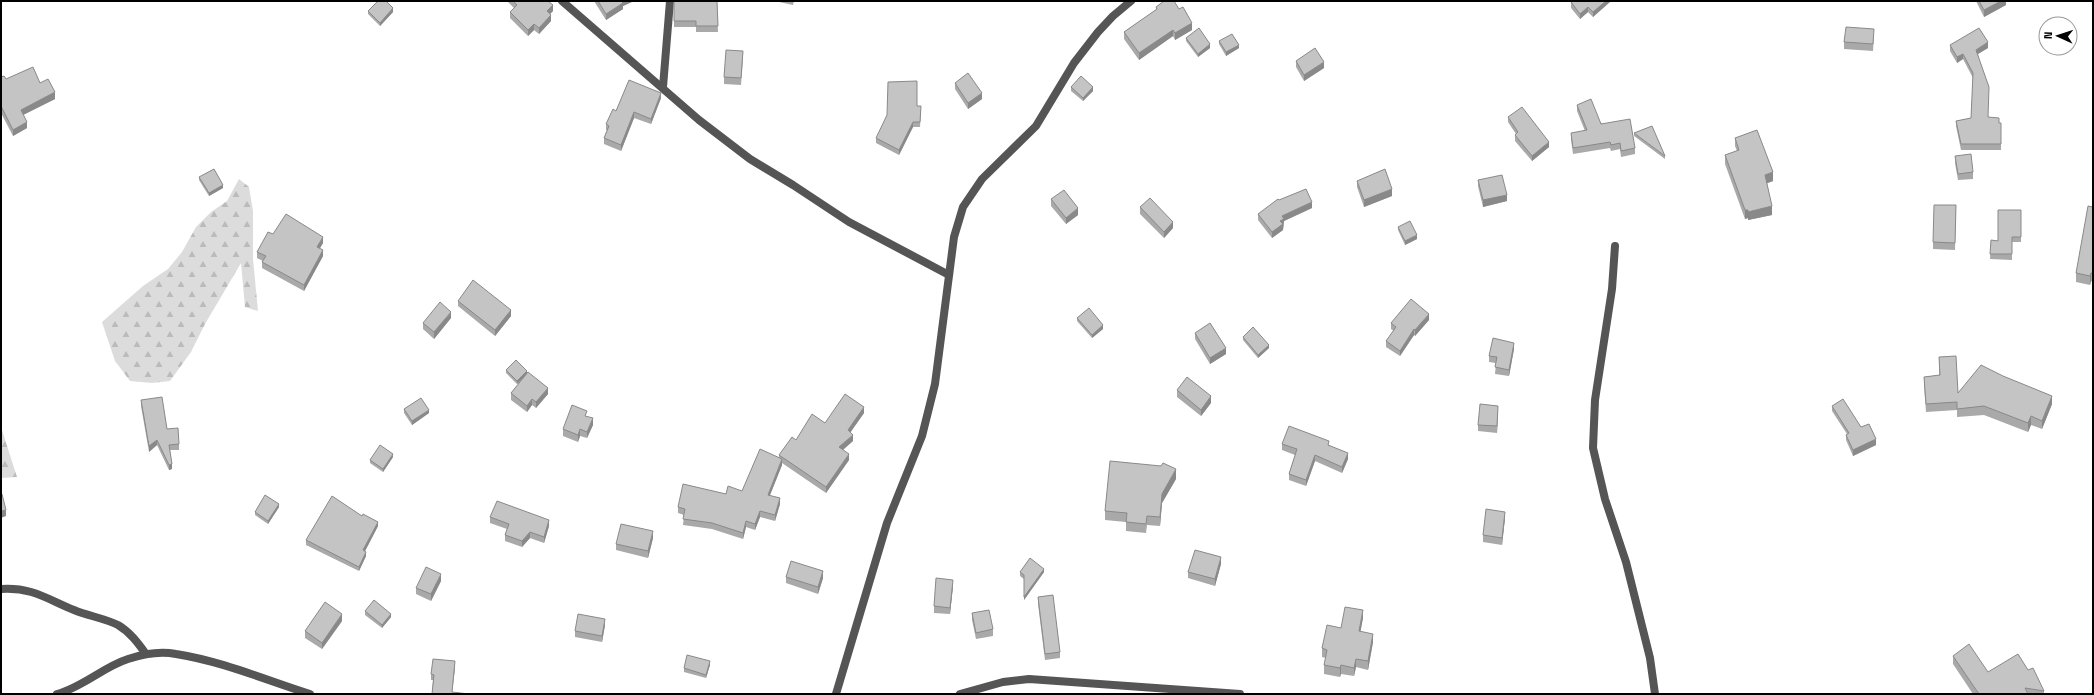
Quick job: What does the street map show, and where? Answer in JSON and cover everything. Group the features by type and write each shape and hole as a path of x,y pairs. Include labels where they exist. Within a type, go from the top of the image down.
{"street":[{"path":"562,1 663,87 699,120 750,159 849,222 949,275"},
{"path":"663,87 670,1"},
{"path":"836,694 887,523 922,436 935,384 954,237 963,207 982,179 1036,126 1074,63 1098,32 1113,16 1131,1"},
{"path":"1615,246 1612,289 1595,400 1593,448 1605,499 1626,562 1650,658 1655,694"},
{"path":"1,589 17,588 28,590 74,611 118,625 134,637 146,654"},
{"path":"57,694 83,684 114,664 146,654 174,653 310,694"},
{"path":"960,694 1003,682 1029,679 1240,694"}],"green space":[{"path":"239,179 249,187 253,211 253,259 258,311 245,307 241,263 205,324 191,352 170,381 152,383 130,381 115,361 102,322 143,286 168,269 182,252 196,227 211,212 227,201"},
{"path":"1,427 17,477 1,478"}],"building":[{"path":"378,1 386,1 393,8 380,23 368,11"},
{"path":"513,1 548,1 553,5 547,11 551,15 539,28 534,24 528,30 510,12 517,5"},
{"path":"598,1 621,1 623,3 606,14"},
{"path":"674,1 717,1 718,26 696,26 696,21 674,21"},
{"path":"1164,1 1174,1 1179,9 1183,7 1192,23 1175,33 1173,30 1139,53 1124,32 1157,9 1156,7"},
{"path":"1606,1 1593,12 1588,7 1580,14 1571,2"},
{"path":"1979,1 2001,1 1984,10"},
{"path":"1846,27 1874,29 1873,44 1844,42"},
{"path":"1199,28 1210,44 1198,54 1186,38"},
{"path":"1979,28 1988,42 1976,50 1989,87 1988,117 1999,118 1999,123 2001,123 2001,144 1961,144 1956,121 1971,118 1973,73 1963,54 1957,57 1950,45"},
{"path":"1232,34 1239,45 1226,52 1219,41"},
{"path":"1315,48 1324,62 1304,75 1296,61"},
{"path":"726,50 743,51 741,78 724,77"},
{"path":"33,67 40,83 48,79 55,92 21,110 27,122 13,130 1,106 1,77 4,76 6,79"},
{"path":"968,73 982,93 968,103 955,83"},
{"path":"1081,76 1093,87 1083,98 1071,87"},
{"path":"629,80 661,93 651,119 634,112 621,145 604,138 609,126 606,124 613,109 616,111"},
{"path":"917,81 917,106 921,106 920,122 913,122 899,150 876,138 887,115 888,82"},
{"path":"1591,99 1601,124 1630,119 1635,148 1621,151 1620,143 1611,145 1610,142 1573,148 1571,133 1587,130 1577,105"},
{"path":"1522,107 1549,142 1532,156 1515,135 1518,132 1508,117"},
{"path":"1652,126 1665,156 1634,133"},
{"path":"1757,130 1773,172 1765,175 1772,206 1748,212 1748,210 1745,210 1725,155 1739,150 1735,138"},
{"path":"1971,154 1973,172 1958,174 1955,156"},
{"path":"214,169 223,185 209,193 199,177"},
{"path":"1385,169 1392,189 1364,200 1357,181"},
{"path":"1502,175 1507,195 1483,200 1478,180"},
{"path":"1306,189 1312,202 1282,216 1284,219 1280,221 1283,224 1272,232 1258,214 1278,199 1279,200"},
{"path":"1064,190 1078,208 1066,218 1051,199"},
{"path":"1150,198 1173,222 1164,232 1140,207"},
{"path":"1934,205 1956,205 1955,243 1933,242"},
{"path":"2088,206 2093,207 2093,273 2091,273 2090,276 2076,273"},
{"path":"1998,210 2021,210 2021,237 2012,237 2012,254 1990,254 1991,240 1998,241"},
{"path":"286,214 323,237 317,247 323,250 304,285 262,262 266,256 257,252 268,232 273,234"},
{"path":"1410,221 1417,235 1405,241 1398,227"},
{"path":"473,280 511,310 495,330 458,301"},
{"path":"1411,299 1429,314 1415,330 1414,329 1400,351 1386,341 1396,327 1391,323"},
{"path":"440,302 451,312 434,332 423,323"},
{"path":"1089,308 1103,325 1092,335 1077,318"},
{"path":"1210,323 1226,348 1210,358 1195,333"},
{"path":"1253,327 1269,345 1258,355 1243,337"},
{"path":"1493,338 1514,343 1509,370 1495,367 1497,357 1489,356"},
{"path":"1956,356 1958,393 1981,365 2003,376 2052,396 2042,421 2031,416 2028,423 1984,406 1957,409 1957,402 1926,404 1924,377 1940,375 1939,357"},
{"path":"516,360 527,371 517,381 506,370"},
{"path":"528,372 548,388 536,402 532,399 527,406 511,393"},
{"path":"1187,377 1211,396 1201,410 1177,390"},
{"path":"845,394 864,407 848,430 853,435 839,447 849,454 826,487 779,455 792,437 796,440 812,414 825,423"},
{"path":"162,397 167,429 178,428 179,444 169,445 172,464 169,465 157,440 149,446 141,400"},
{"path":"421,398 429,410 412,421 404,409"},
{"path":"1843,399 1861,427 1869,424 1876,439 1853,450 1846,435 1849,433 1832,406"},
{"path":"1480,404 1498,406 1497,426 1478,425"},
{"path":"572,405 587,411 585,416 593,418 587,432 580,429 578,435 563,429"},
{"path":"1289,426 1329,441 1328,445 1348,453 1342,467 1315,455 1306,480 1289,474 1297,449 1282,444"},
{"path":"380,445 393,454 383,469 370,460"},
{"path":"760,449 782,459 768,495 780,498 775,515 760,511 755,524 746,521 743,533 712,523 683,519 685,509 678,507 683,484 726,494 728,486 742,491"},
{"path":"1110,461 1161,466 1163,463 1176,469 1162,494 1160,517 1147,516 1146,524 1126,522 1127,513 1105,511"},
{"path":"2,494 6,510 1,511 1,495"},
{"path":"265,495 279,504 268,521 255,512"},
{"path":"332,496 362,516 363,514 378,522 363,550 366,552 359,567 306,540"},
{"path":"497,501 549,520 544,537 530,532 522,541 505,535 509,524 490,517"},
{"path":"1486,509 1505,512 1502,538 1483,535"},
{"path":"621,524 653,531 648,551 616,544"},
{"path":"1195,550 1221,557 1215,579 1188,572"},
{"path":"1030,558 1044,569 1024,597 1024,575 1020,572"},
{"path":"791,561 823,571 818,587 786,577"},
{"path":"426,567 441,574 431,594 416,588"},
{"path":"936,578 953,580 950,608 934,606"},
{"path":"1053,595 1060,652 1045,654 1038,597"},
{"path":"374,600 391,614 382,625 365,611"},
{"path":"325,602 342,614 322,643 305,631"},
{"path":"1345,607 1363,610 1359,631 1373,634 1368,661 1356,659 1354,668 1341,665 1340,668 1324,665 1327,650 1322,648 1327,625 1341,628"},
{"path":"989,610 993,629 976,633 972,613"},
{"path":"578,614 605,619 602,636 575,631"},
{"path":"1969,644 1988,672 2018,654 2028,670 2033,668 2044,691 2025,688 2028,694 1979,694 1953,656"},
{"path":"687,655 710,661 706,675 684,668"},
{"path":"433,659 455,661 452,692 469,694 432,694 434,675 431,674"}]}
